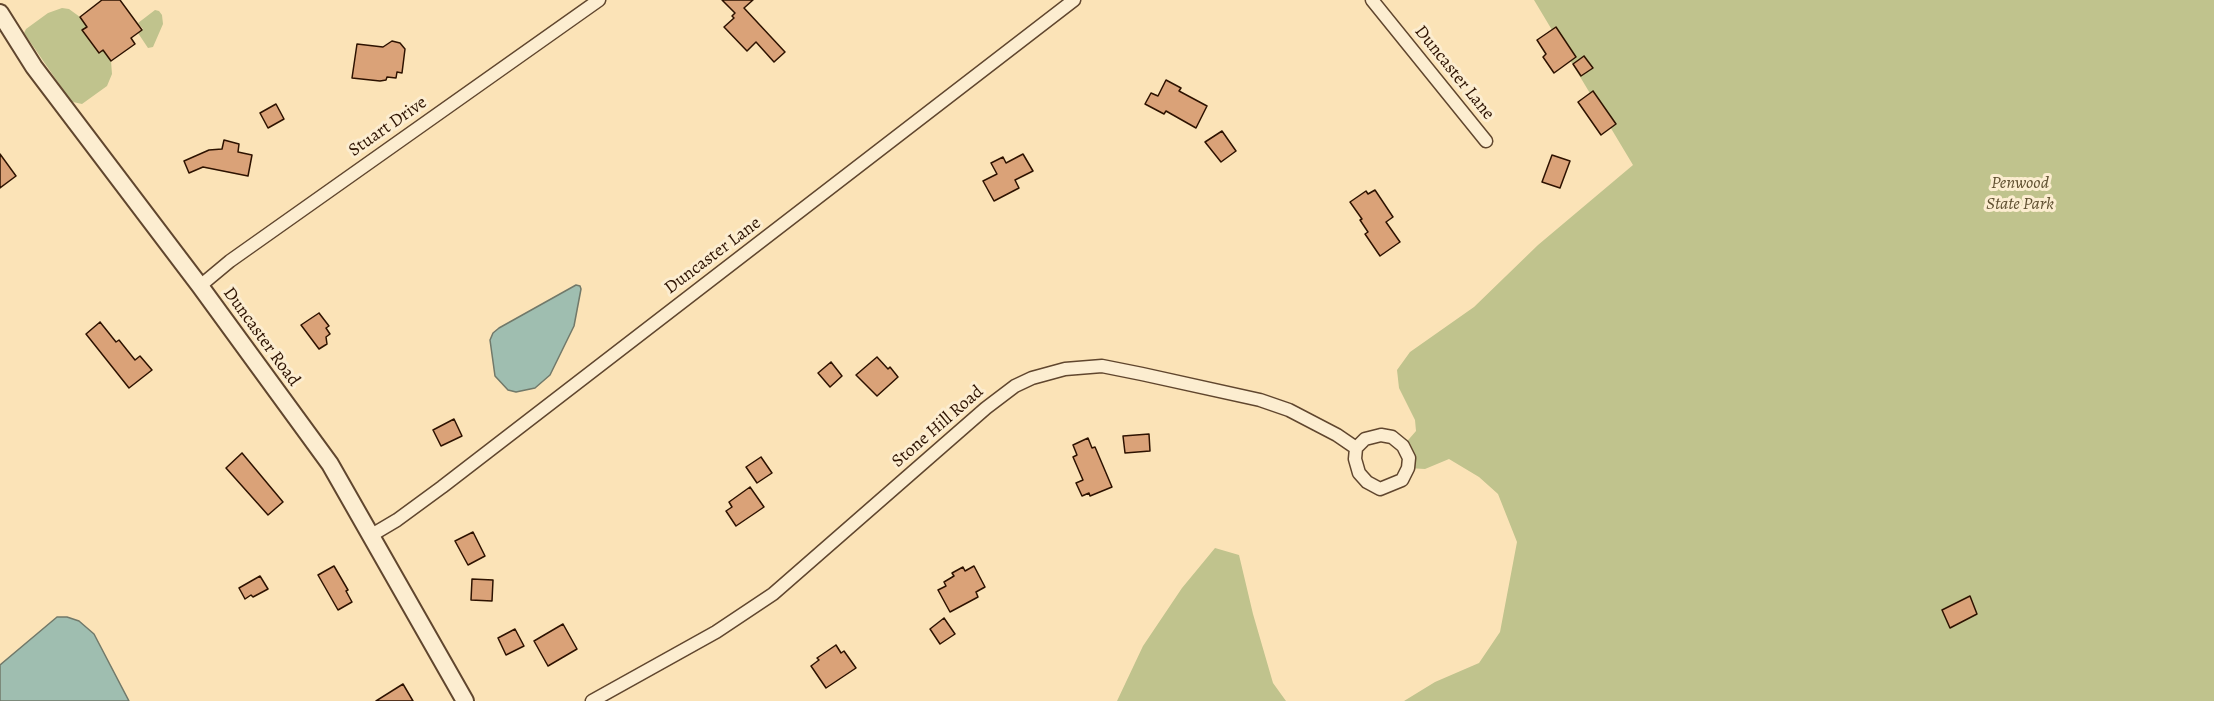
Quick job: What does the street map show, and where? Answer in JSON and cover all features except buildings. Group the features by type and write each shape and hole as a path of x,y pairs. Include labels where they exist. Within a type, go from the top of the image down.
{"street":[{"name":"Stuart Drive","path":"200,286 230,261 599,0"},
{"name":"Duncaster Lane","path":"370,536 397,520 449,481 1074,0"},
{"name":"Duncaster Lane","path":"1372,0 1486,141"},
{"name":"Duncaster Road","path":"0,13 34,67 200,286 330,464 465,701"},
{"name":"Stone Hill Road","path":"592,701 716,632 773,594 986,408 1015,386 1032,378 1065,369 1101,366 1142,374 1260,400 1289,410 1338,435 1356,448"},
{"path":"1381,435 1392,437 1403,446 1408,458 1408,468 1402,480 1380,489 1367,482 1359,473 1355,459 1356,448 1365,439 1381,435"}],"green space":[{"name":"Penwood State Park","path":"1534,0 2214,0 2214,701 1404,701 1435,682 1479,663 1500,632 1517,542 1498,494 1479,477 1449,459 1425,469 1408,468 1403,446 1416,431 1415,420 1399,388 1397,370 1410,352 1474,307 1538,245 1633,165"},
{"path":"62,8 69,9 80,17 87,27 82,31 98,53 103,50 111,61 112,74 107,86 82,104 73,102 66,94 24,33 48,13"},
{"path":"155,10 162,15 163,24 153,47 148,48 138,33 143,29 138,23"},
{"path":"1215,548 1239,555 1273,683 1286,701 1117,701 1143,646 1182,588"}],"shaded area":[{"path":"576,285 581,289 574,326 550,375 535,388 516,392 508,390 495,376 490,340 493,333"},
{"path":"57,617 79,621 94,634 129,701 0,701 0,665"}]}
